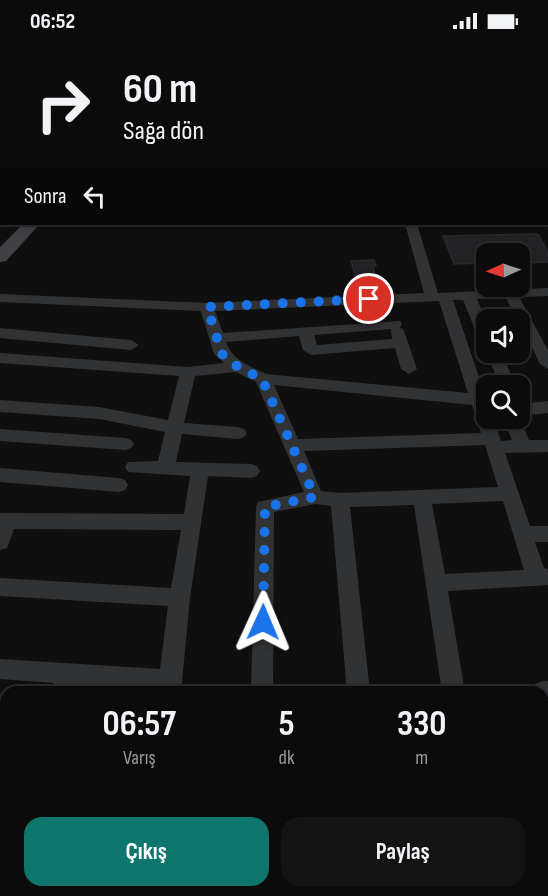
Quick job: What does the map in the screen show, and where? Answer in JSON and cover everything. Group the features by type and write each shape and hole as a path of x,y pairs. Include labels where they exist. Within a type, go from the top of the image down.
{"main road":[{"path":"0,257 31,225"}],"street":[{"path":"249,42 281,42"},
{"path":"411,225 476,394"},
{"path":"530,292 548,292"},
{"path":"468,295 476,314"},
{"path":"0,298 207,307 476,295"},
{"path":"512,297 548,364"},
{"path":"392,298 395,324 409,369"},
{"path":"207,307 222,354 238,367 262,379 476,399"},
{"path":"216,338 395,324"},
{"path":"305,331 311,350 401,343"},
{"path":"0,333 131,345"},
{"path":"0,358 188,372 238,367"},
{"path":"165,470 177,428 188,372"},
{"path":"262,379 315,497"},
{"path":"0,406 99,413 177,428 238,433"},
{"path":"530,409 548,407"},
{"path":"438,583 542,577 522,534 488,429"},
{"path":"516,429 523,447"},
{"path":"0,435 125,444"},
{"path":"293,446 492,443 548,447"},
{"path":"134,467 165,470 250,471"},
{"path":"0,669 65,682 170,686 180,598 200,470"},
{"path":"0,475 119,485"},
{"path":"262,686 265,507 315,497 340,501 508,494"},
{"path":"422,498 438,583 453,686"},
{"path":"340,501 358,686"},
{"path":"0,542 3,521 191,522"},
{"path":"522,534 548,534"},
{"path":"0,587 180,598"}],"building":[{"path":"538,234 548,252 548,262 530,263 530,243 476,243 476,263 454,264 443,236"},
{"path":"374,260 376,266 373,266 378,288 359,289 351,261"}],"route":[{"path":"263,622 265,507 315,497 262,379 238,367 222,354 207,307 369,299"}]}
